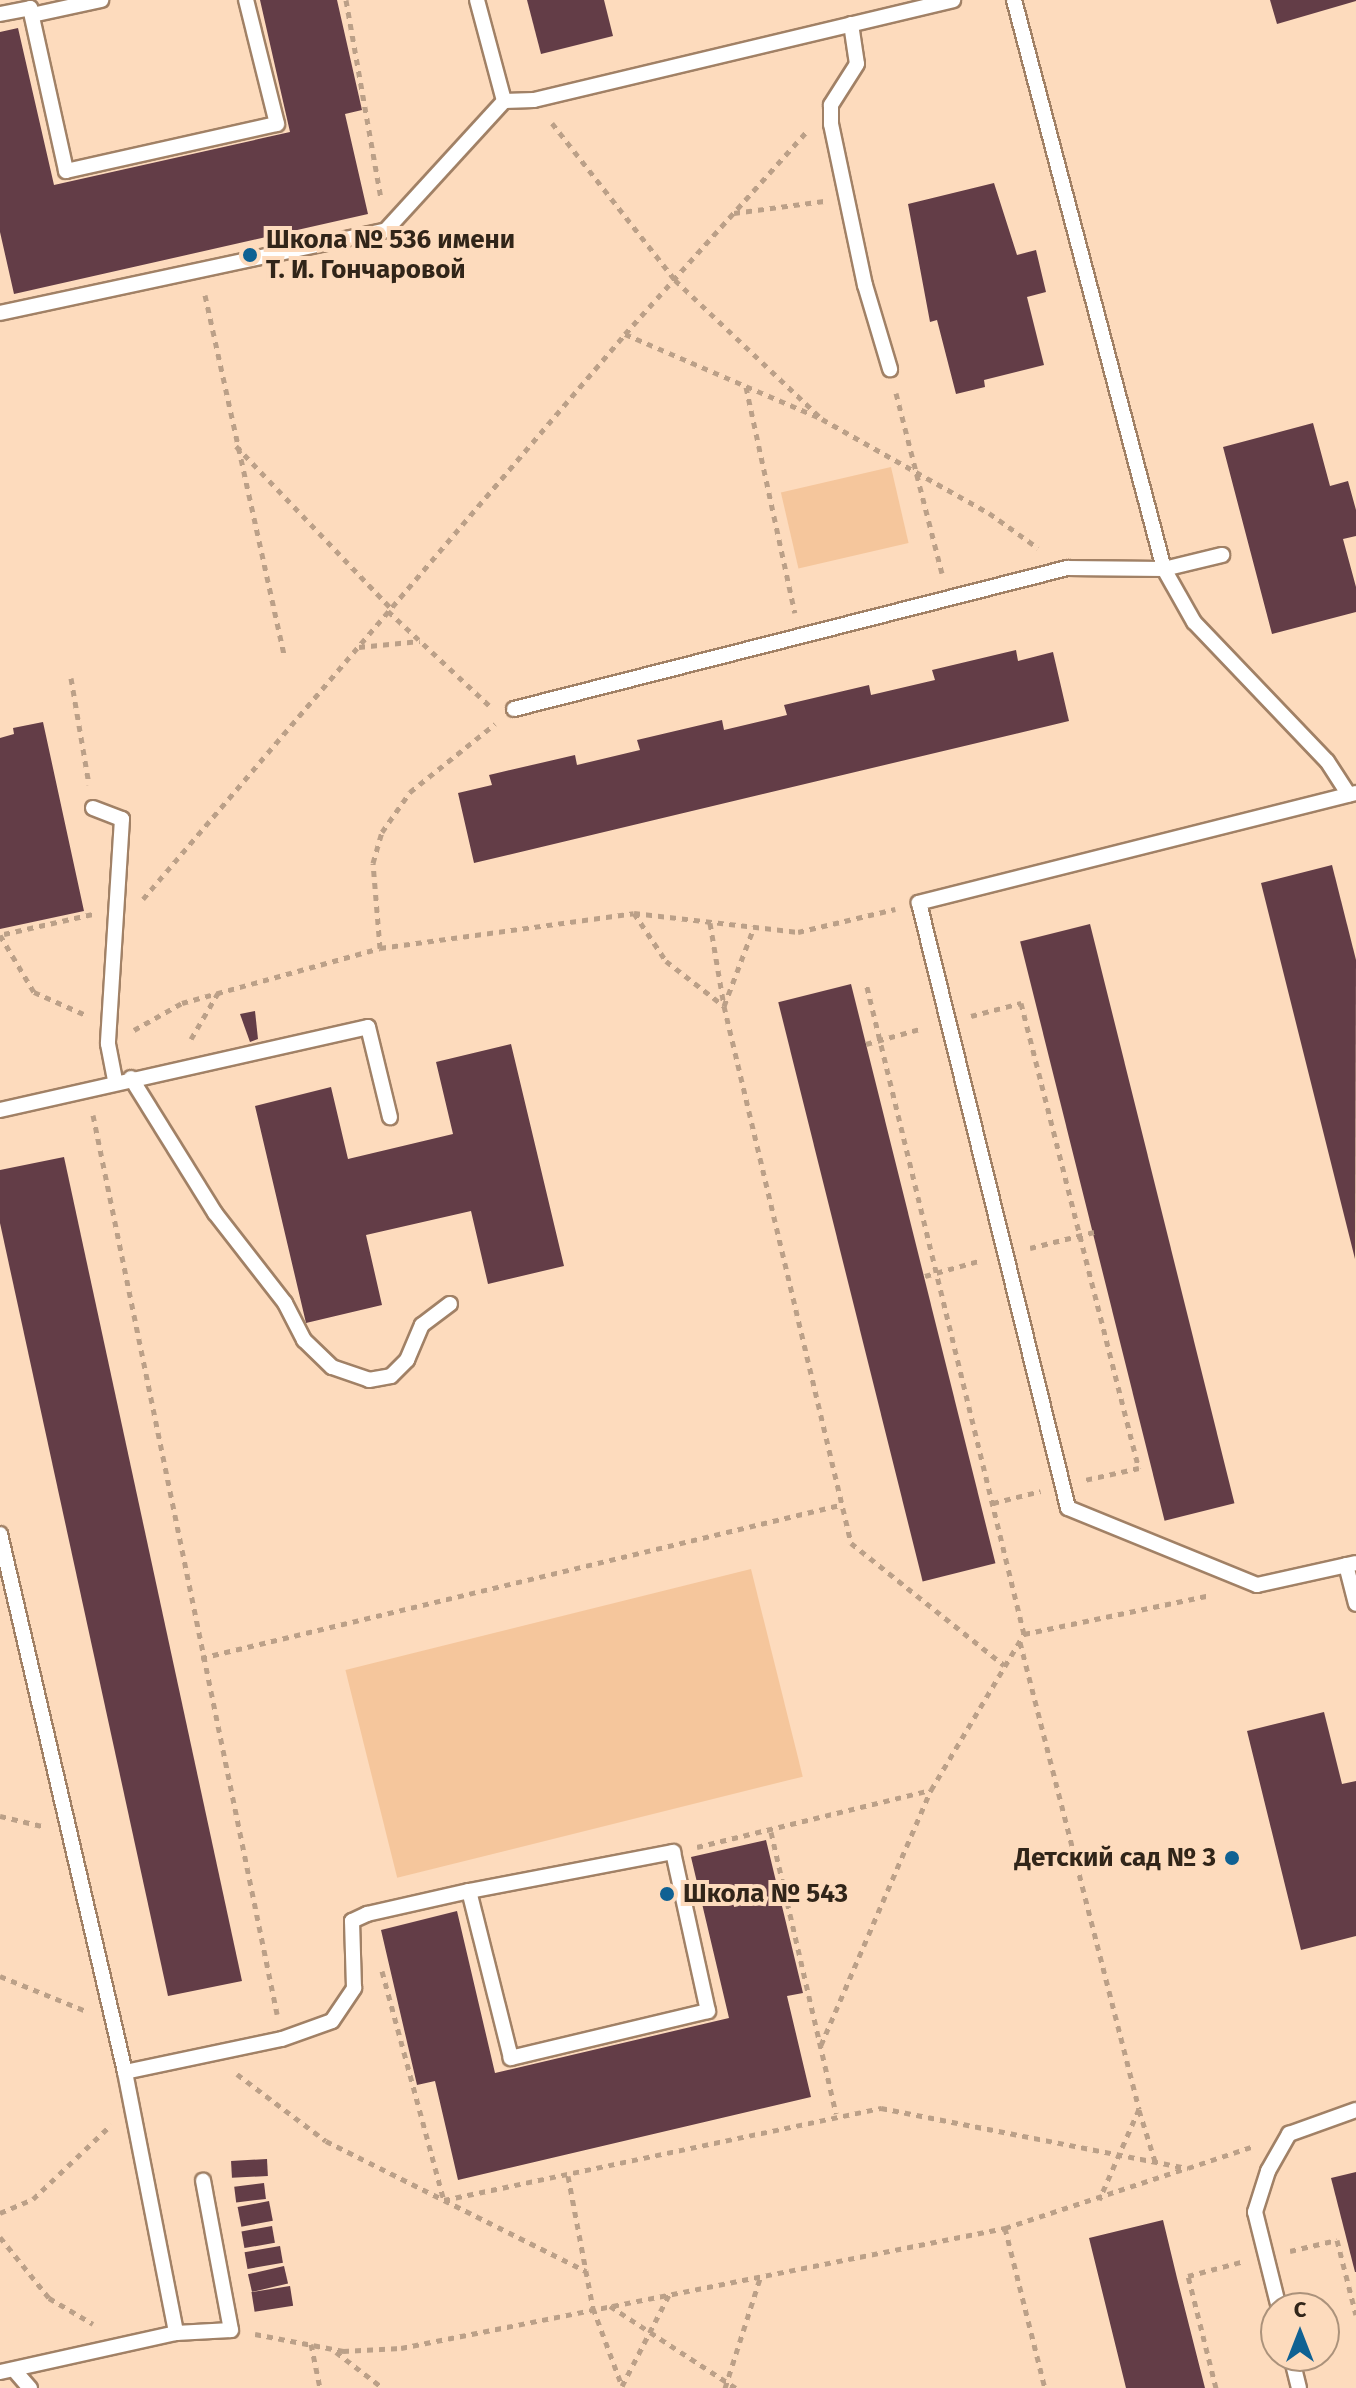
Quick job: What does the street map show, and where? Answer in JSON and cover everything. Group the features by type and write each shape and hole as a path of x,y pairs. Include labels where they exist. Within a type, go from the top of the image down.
{"lane":[{"path":"32,15 101,0"},
{"path":"0,14 30,8 66,171 277,124 246,0"},
{"path":"477,0 504,101"},
{"path":"0,313 386,230 504,101 534,100 953,0"},
{"path":"1014,0 1164,569 1194,622 1327,761 1352,794 919,903 1068,1508 1257,1585 1351,1564 1356,1604"},
{"path":"851,24 857,64 831,105 844,198 890,369"},
{"path":"514,709 950,601 1067,568 1164,569 1222,555"},
{"path":"93,808 122,819 108,1044 115,1081"},
{"path":"0,1110 115,1081 368,1027 390,1117"},
{"path":"131,1078 215,1213 285,1303 304,1340 332,1367 369,1380 391,1376 407,1360 422,1325 450,1304"},
{"path":"0,1534 65,1833 109,2021 125,2072 176,2333"},
{"path":"125,2072 282,2039 332,2021 354,1988 352,1921 469,1891 673,1852 708,2011 511,2058 469,1891"},
{"path":"1275,2292 1255,2212 1268,2171 1289,2134 1356,2110"},
{"path":"8,2372 176,2333 231,2330 203,2181"},
{"path":"8,2372 30,2388"}],"path":[{"path":"346,0 386,230"},
{"path":"534,100 675,280 822,419"},
{"path":"111,1021 42,999 26,983 2,934 138,905 625,334 831,105"},
{"path":"733,213 844,198"},
{"path":"201,270 235,445 284,655"},
{"path":"625,334 822,419 989,513 1067,568"},
{"path":"890,369 950,601"},
{"path":"746,387 800,638"},
{"path":"235,445 390,610 503,718 410,792 382,832 373,863 380,948"},
{"path":"358,647 421,641"},
{"path":"71,678 93,808"},
{"path":"108,1044 182,1003 380,948 634,913 798,932 919,903"},
{"path":"634,913 666,961 724,1006"},
{"path":"710,923 724,1006 851,1543 1004,1665"},
{"path":"724,1006 754,927"},
{"path":"821,2045 931,1790 1024,1634 866,983"},
{"path":"173,1069 219,992"},
{"path":"866,1044 1021,1003 1139,1468 993,1503"},
{"path":"88,1088 201,1658 282,2039"},
{"path":"925,1276 1094,1232"},
{"path":"201,1658 840,1505"},
{"path":"1024,1634 1257,1585"},
{"path":"1020,1641 1139,2109 1155,2161"},
{"path":"673,1852 771,1832 931,1790"},
{"path":"0,1816 65,1833"},
{"path":"771,1832 836,2114"},
{"path":"379,1960 444,2200"},
{"path":"0,1976 109,2021"},
{"path":"211,2054 326,2141 586,2271"},
{"path":"0,2213 33,2199 131,2105"},
{"path":"444,2200 568,2176 836,2114 881,2108 1188,2168"},
{"path":"1099,2201 1139,2109"},
{"path":"231,2330 333,2350 401,2348 761,2274 1005,2228 1099,2201 1289,2134"},
{"path":"568,2176 593,2308 622,2386 670,2293"},
{"path":"1005,2228 1045,2388"},
{"path":"0,2237 49,2298 95,2325"},
{"path":"725,2388 761,2274"},
{"path":"1188,2276 1216,2388"},
{"path":"609,2305 736,2388"},
{"path":"311,2344 320,2388"},
{"path":"333,2350 383,2388"}],"shaded area":[{"path":"891,467 909,543 798,568 781,492"},
{"path":"751,1569 803,1777 397,1878 345,1670"}],"building":[{"path":"260,0 337,0 362,110 345,114 368,214 14,294 0,232 0,32 18,28 54,185 290,132"},
{"path":"527,0 604,0 613,36 541,54"},
{"path":"1270,0 1356,0 1356,1 1277,24"},
{"path":"994,183 1017,255 1036,250 1046,292 1027,297 1044,365 984,380 985,387 956,394 937,320 930,322 908,204"},
{"path":"1313,423 1330,486 1348,481 1356,510 1356,536 1343,539 1356,587 1356,612 1272,634 1223,447"},
{"path":"1016,650 1018,661 1053,652 1069,721 474,863 458,793 492,785 489,775 575,755 577,765 640,750 637,740 722,720 724,730 787,715 784,705 869,685 871,695 935,680 932,670"},
{"path":"43,722 84,911 0,929 0,738 14,734 13,728"},
{"path":"1332,865 1356,960 1355,1259 1261,883"},
{"path":"1090,924 1234,1503 1165,1521 1020,941"},
{"path":"851,984 995,1563 923,1581 778,1002"},
{"path":"255,1011 258,1039 250,1042 240,1014"},
{"path":"511,1044 564,1266 488,1284 471,1211 366,1235 382,1305 306,1323 255,1106 331,1087 348,1159 453,1134 436,1062"},
{"path":"64,1157 242,1981 168,1996 0,1223 0,1170"},
{"path":"1324,1712 1342,1784 1356,1781 1356,1936 1301,1950 1247,1731"},
{"path":"766,1840 803,1993 787,1996 811,2097 458,2180 435,2081 417,2085 381,1930 457,1911 495,2073 729,2018 691,1857"},
{"path":"267,2159 268,2176 232,2178 231,2161"},
{"path":"1356,2172 1356,2272 1355,2272 1331,2178"},
{"path":"264,2183 266,2199 236,2203 234,2187"},
{"path":"269,2201 273,2221 241,2227 238,2207"},
{"path":"1163,2220 1205,2388 1126,2388 1089,2238"},
{"path":"272,2226 275,2243 244,2248 241,2231"},
{"path":"280,2246 283,2263 247,2269 245,2252"},
{"path":"284,2266 288,2284 252,2292 248,2274"},
{"path":"290,2286 293,2306 255,2312 251,2292"}],"place":[{"name":"Школа № 536 имени Т. И. Гончаровой","path":"250,255"},
{"name":"Детский сад № 3","path":"1232,1858"},
{"name":"Школа № 543","path":"667,1894"}]}
